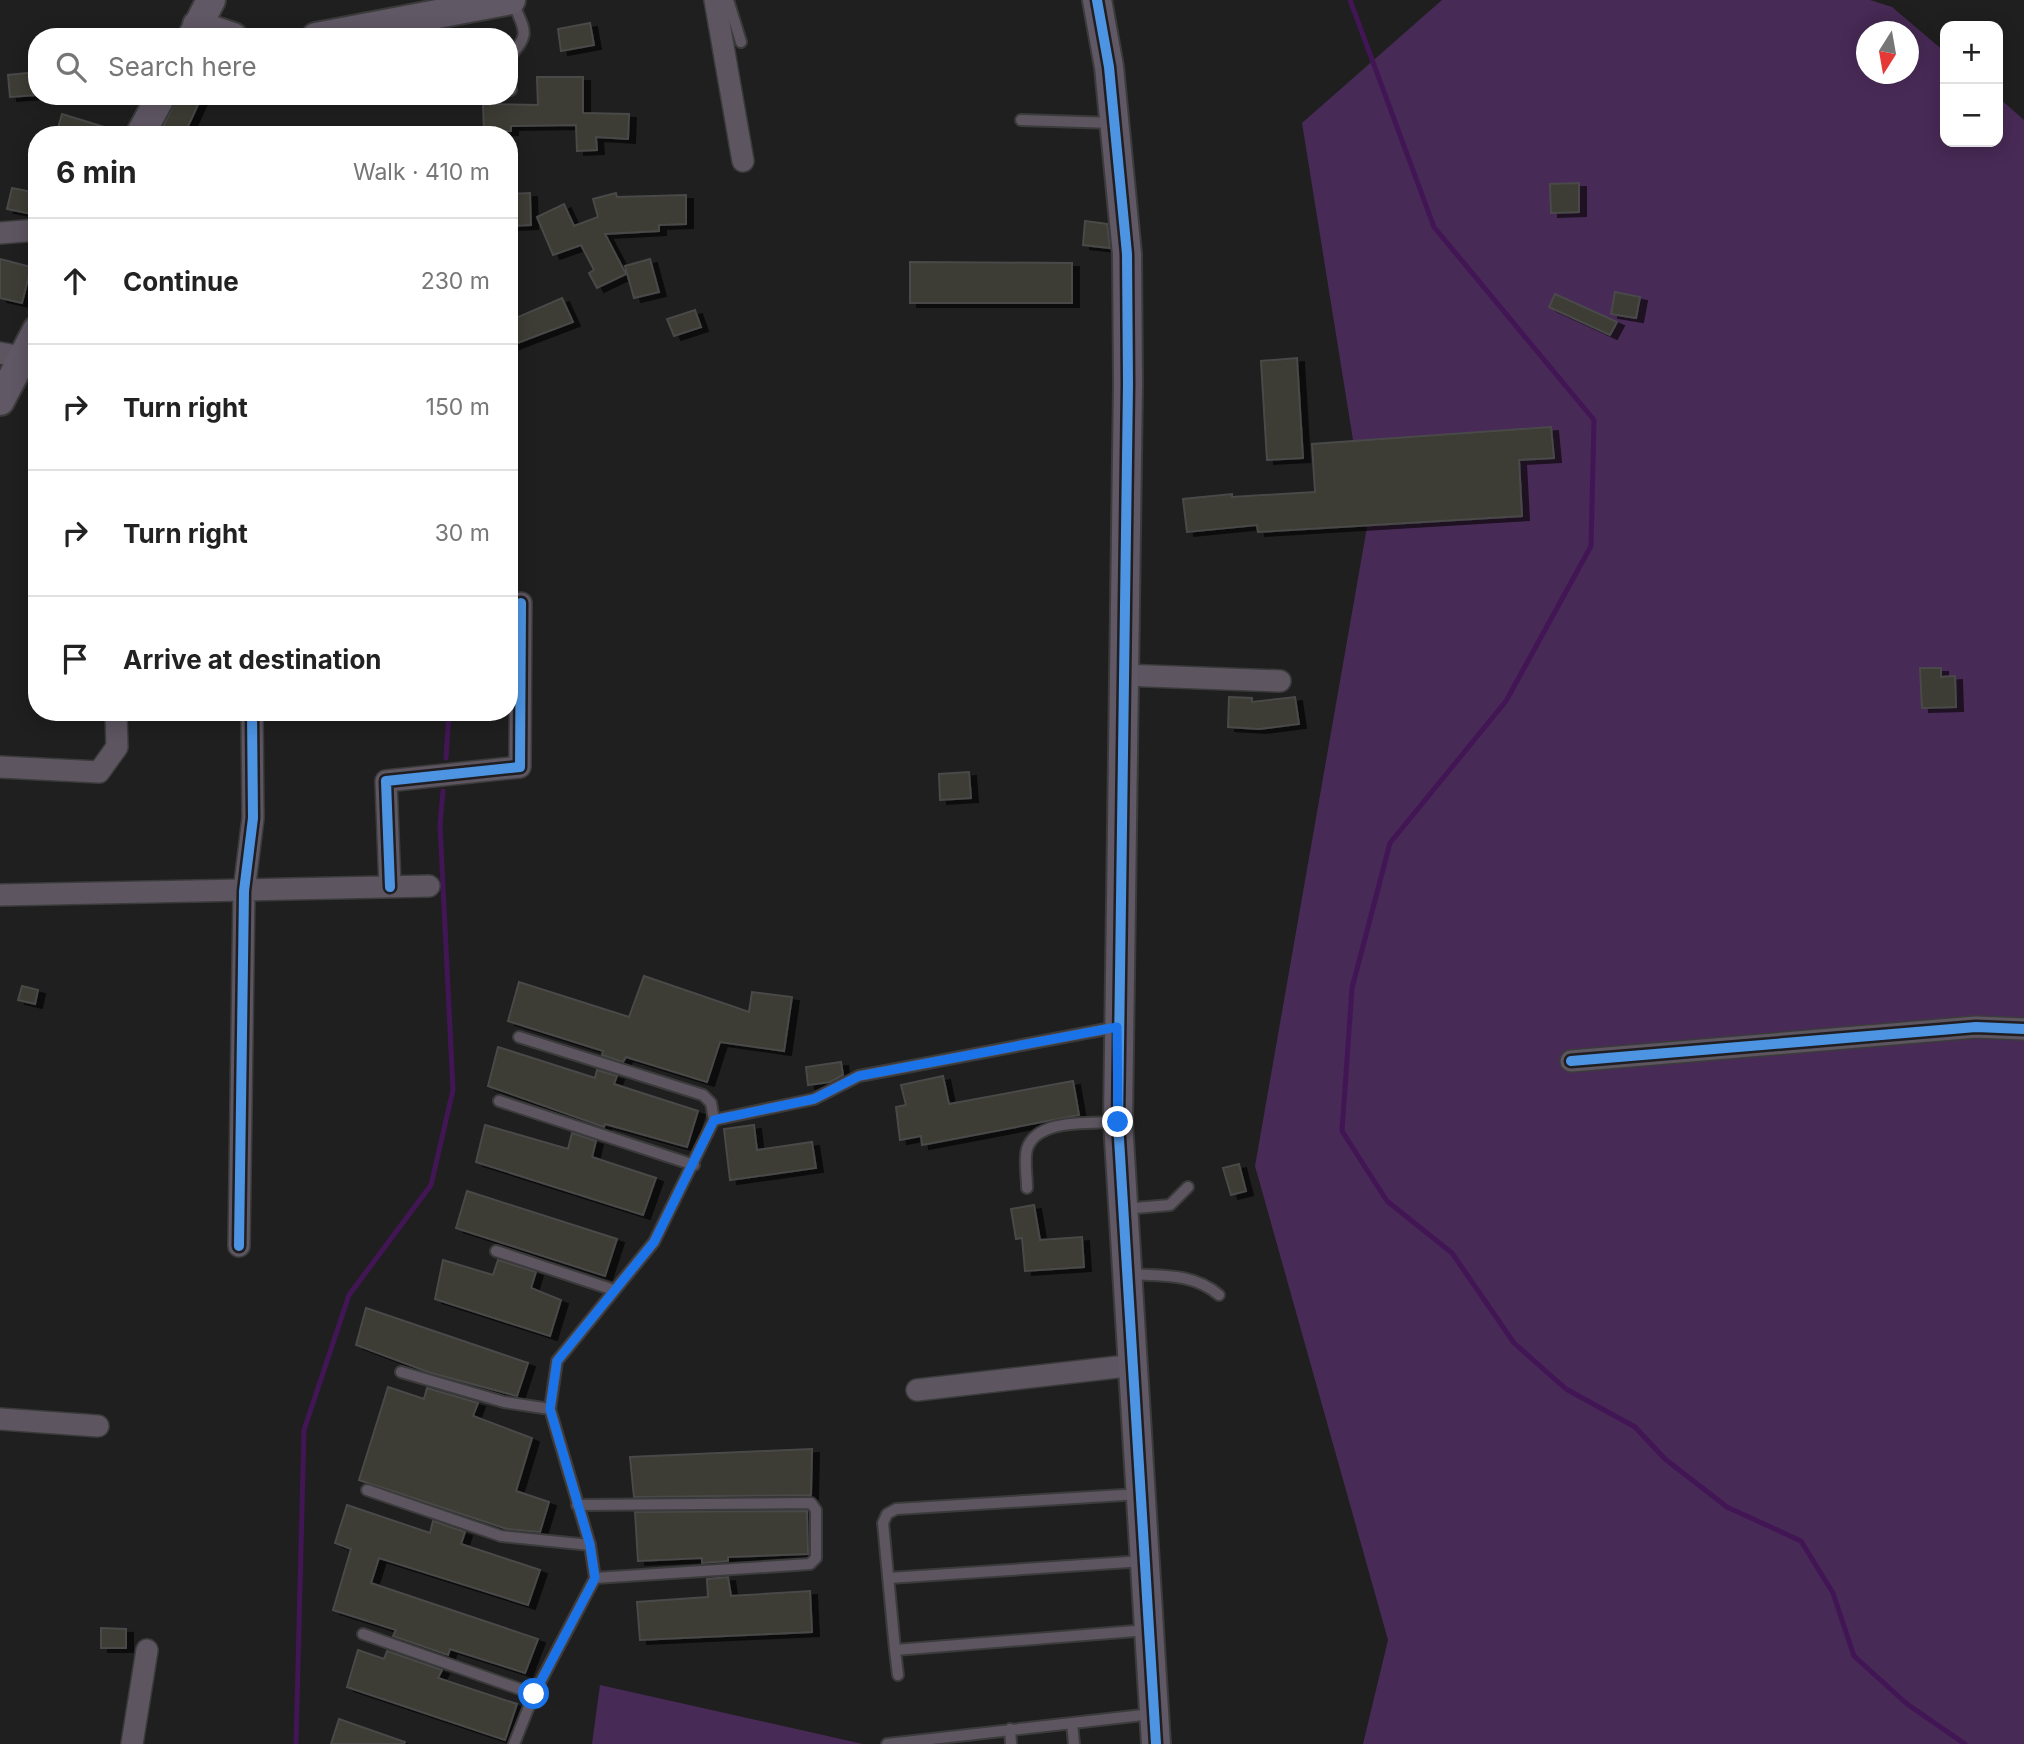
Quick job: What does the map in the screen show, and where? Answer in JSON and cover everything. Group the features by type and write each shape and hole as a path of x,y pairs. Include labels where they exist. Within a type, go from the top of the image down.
{"street":[{"path":"196,28 211,0"},
{"path":"364,28 512,0"},
{"path":"715,0 743,161"},
{"path":"1097,0 1109,67 1127,254 1118,1122 1156,1744"},
{"path":"145,126 155,105"},
{"path":"0,233 28,231"},
{"path":"0,401 11,355 28,339"},
{"path":"390,887 386,781 520,767 521,603"},
{"path":"1123,675 1280,681"},
{"path":"0,767 99,772 117,747 116,721"},
{"path":"239,1246 244,891 253,818 252,721"},
{"path":"0,895 429,886"},
{"path":"1571,1061 1976,1027 2024,1029"},
{"path":"917,1390 1135,1366"},
{"path":"0,1419 98,1426"},
{"path":"132,1744 147,1650"}],"lane":[{"path":"512,0 526,36 518,49"},
{"path":"728,0 741,42"},
{"path":"1021,120 1114,122"},
{"path":"714,1120 814,1099 859,1076 1117,1027"},
{"path":"514,1744 534,1694 595,1578 590,1545 550,1409 557,1361 664,1226 714,1120 711,1103 703,1095 519,1037"},
{"path":"499,1101 694,1165"},
{"path":"1027,1188 1027,1150 1035,1136 1050,1127 1118,1122"},
{"path":"1124,1209 1170,1205 1188,1187"},
{"path":"496,1251 614,1290"},
{"path":"1129,1274 1196,1280 1206,1284 1219,1295"},
{"path":"401,1372 504,1402 550,1409"},
{"path":"366,1490 501,1536 590,1545"},
{"path":"898,1675 883,1523 887,1514 896,1509 1139,1494"},
{"path":"577,1505 811,1503 816,1510 816,1558 810,1564 595,1578"},
{"path":"889,1578 1144,1561"},
{"path":"895,1650 1150,1630"},
{"path":"363,1634 534,1694"},
{"path":"887,1744 946,1740 1010,1729 1154,1713"},
{"path":"1072,1723 1074,1744"},
{"path":"1010,1729 1011,1744"}],"shaded area":[{"path":"1442,0 1870,0 1892,7 1908,21 1856,21 1856,84 1919,84 1919,30 1940,48 1940,147 2003,147 2003,101 2024,120 2024,1744 1363,1744 1388,1640 1255,1166 1367,527 1302,123"},
{"path":"600,1685 863,1744 592,1744"}],"building":[{"path":"590,23 594,45 561,51 558,29"},
{"path":"28,73 28,96 10,97 8,75"},
{"path":"537,77 583,77 583,113 629,114 628,139 596,137 597,150 577,151 576,125 484,126 483,105 538,105"},
{"path":"174,105 198,105 188,126 163,126"},
{"path":"62,114 101,126 59,126"},
{"path":"1579,183 1579,212 1551,213 1550,184"},
{"path":"12,188 28,191 28,213 7,209"},
{"path":"530,193 531,225 518,226 518,194"},
{"path":"616,193 617,197 686,195 686,224 659,225 659,231 605,234 626,274 597,288 589,273 594,270 581,245 553,255 537,217 564,204 574,226 598,217 593,199"},
{"path":"1085,221 1107,224 1110,248 1083,245"},
{"path":"0,259 28,266 22,303 0,298"},
{"path":"650,259 659,292 634,298 625,266"},
{"path":"910,262 1072,263 1072,303 910,303"},
{"path":"1615,292 1640,297 1636,318 1611,314"},
{"path":"1555,294 1617,322 1610,335 1549,307"},
{"path":"562,298 573,322 518,343 518,317"},
{"path":"695,310 701,327 674,336 667,319"},
{"path":"1297,358 1303,458 1267,460 1261,361"},
{"path":"1551,427 1554,458 1519,460 1522,516 1258,532 1257,525 1187,532 1183,499 1232,494 1232,497 1315,492 1312,444"},
{"path":"1920,668 1941,668 1941,677 1955,676 1956,707 1922,708"},
{"path":"1229,697 1252,698 1252,702 1295,697 1299,724 1259,729 1228,727"},
{"path":"969,772 971,798 940,800 939,774"},
{"path":"644,976 749,1012 752,992 792,997 784,1051 720,1042 707,1082 626,1057 623,1062 602,1055 603,1051 508,1021 519,982 629,1017"},
{"path":"22,986 38,990 35,1004 18,1000"},
{"path":"498,1047 595,1078 597,1070 617,1076 614,1084 698,1111 687,1147 605,1124 604,1127 488,1086"},
{"path":"841,1062 843,1075 830,1082 808,1085 806,1067"},
{"path":"943,1076 949,1104 1073,1081 1079,1115 922,1145 921,1136 900,1140 896,1107 906,1105 901,1085"},
{"path":"485,1125 568,1149 572,1133 596,1141 592,1157 656,1178 643,1215 476,1162"},
{"path":"754,1125 757,1150 812,1142 816,1168 730,1180 724,1129"},
{"path":"1239,1164 1246,1191 1231,1195 1223,1168"},
{"path":"467,1191 617,1239 605,1276 456,1228"},
{"path":"1034,1205 1040,1240 1082,1237 1084,1267 1025,1271 1022,1238 1016,1239 1011,1209"},
{"path":"443,1260 493,1275 498,1260 536,1272 531,1288 561,1300 550,1336 435,1299"},
{"path":"366,1308 528,1363 517,1396 431,1373 356,1345"},
{"path":"388,1387 424,1399 427,1388 478,1403 473,1416 532,1438 516,1491 549,1502 540,1532 507,1529 359,1480"},
{"path":"812,1449 811,1495 634,1497 630,1457"},
{"path":"347,1505 430,1533 433,1521 465,1532 461,1544 540,1570 528,1605 379,1558 371,1583 538,1639 525,1673 450,1649 448,1655 393,1636 396,1630 333,1610 351,1549 335,1543"},
{"path":"807,1511 808,1554 728,1557 728,1561 702,1563 702,1558 638,1561 635,1512"},
{"path":"728,1577 731,1596 810,1591 812,1632 640,1640 637,1602 708,1597 707,1579"},
{"path":"101,1628 126,1629 126,1648 101,1648"},
{"path":"358,1650 384,1659 387,1651 442,1670 438,1678 517,1704 505,1740 347,1687"},
{"path":"339,1719 405,1742 331,1744"}],"waterway":[{"path":"1350,0 1434,227 1594,420 1591,546 1506,701 1390,843 1352,988 1342,1131 1387,1201 1452,1253 1514,1343 1566,1389 1635,1427 1665,1459 1727,1507 1801,1541 1833,1593 1854,1656 1907,1704 1965,1744"},
{"path":"446,758 448,721"},
{"path":"296,1744 304,1430 349,1295 431,1185 453,1090 440,825 443,791"}],"cycle path":[{"path":"1097,0 1109,67 1127,254 1128,384 1118,1122 1156,1744"},
{"path":"390,887 386,781 520,767 521,603"},
{"path":"239,1246 244,891 253,818 252,721"},
{"path":"1571,1061 1976,1027 2024,1029"}],"route":[{"path":"534,1694 595,1578 590,1545 550,1409 557,1361 654,1242 714,1120 814,1099 859,1076 1117,1027 1118,1122"}]}
